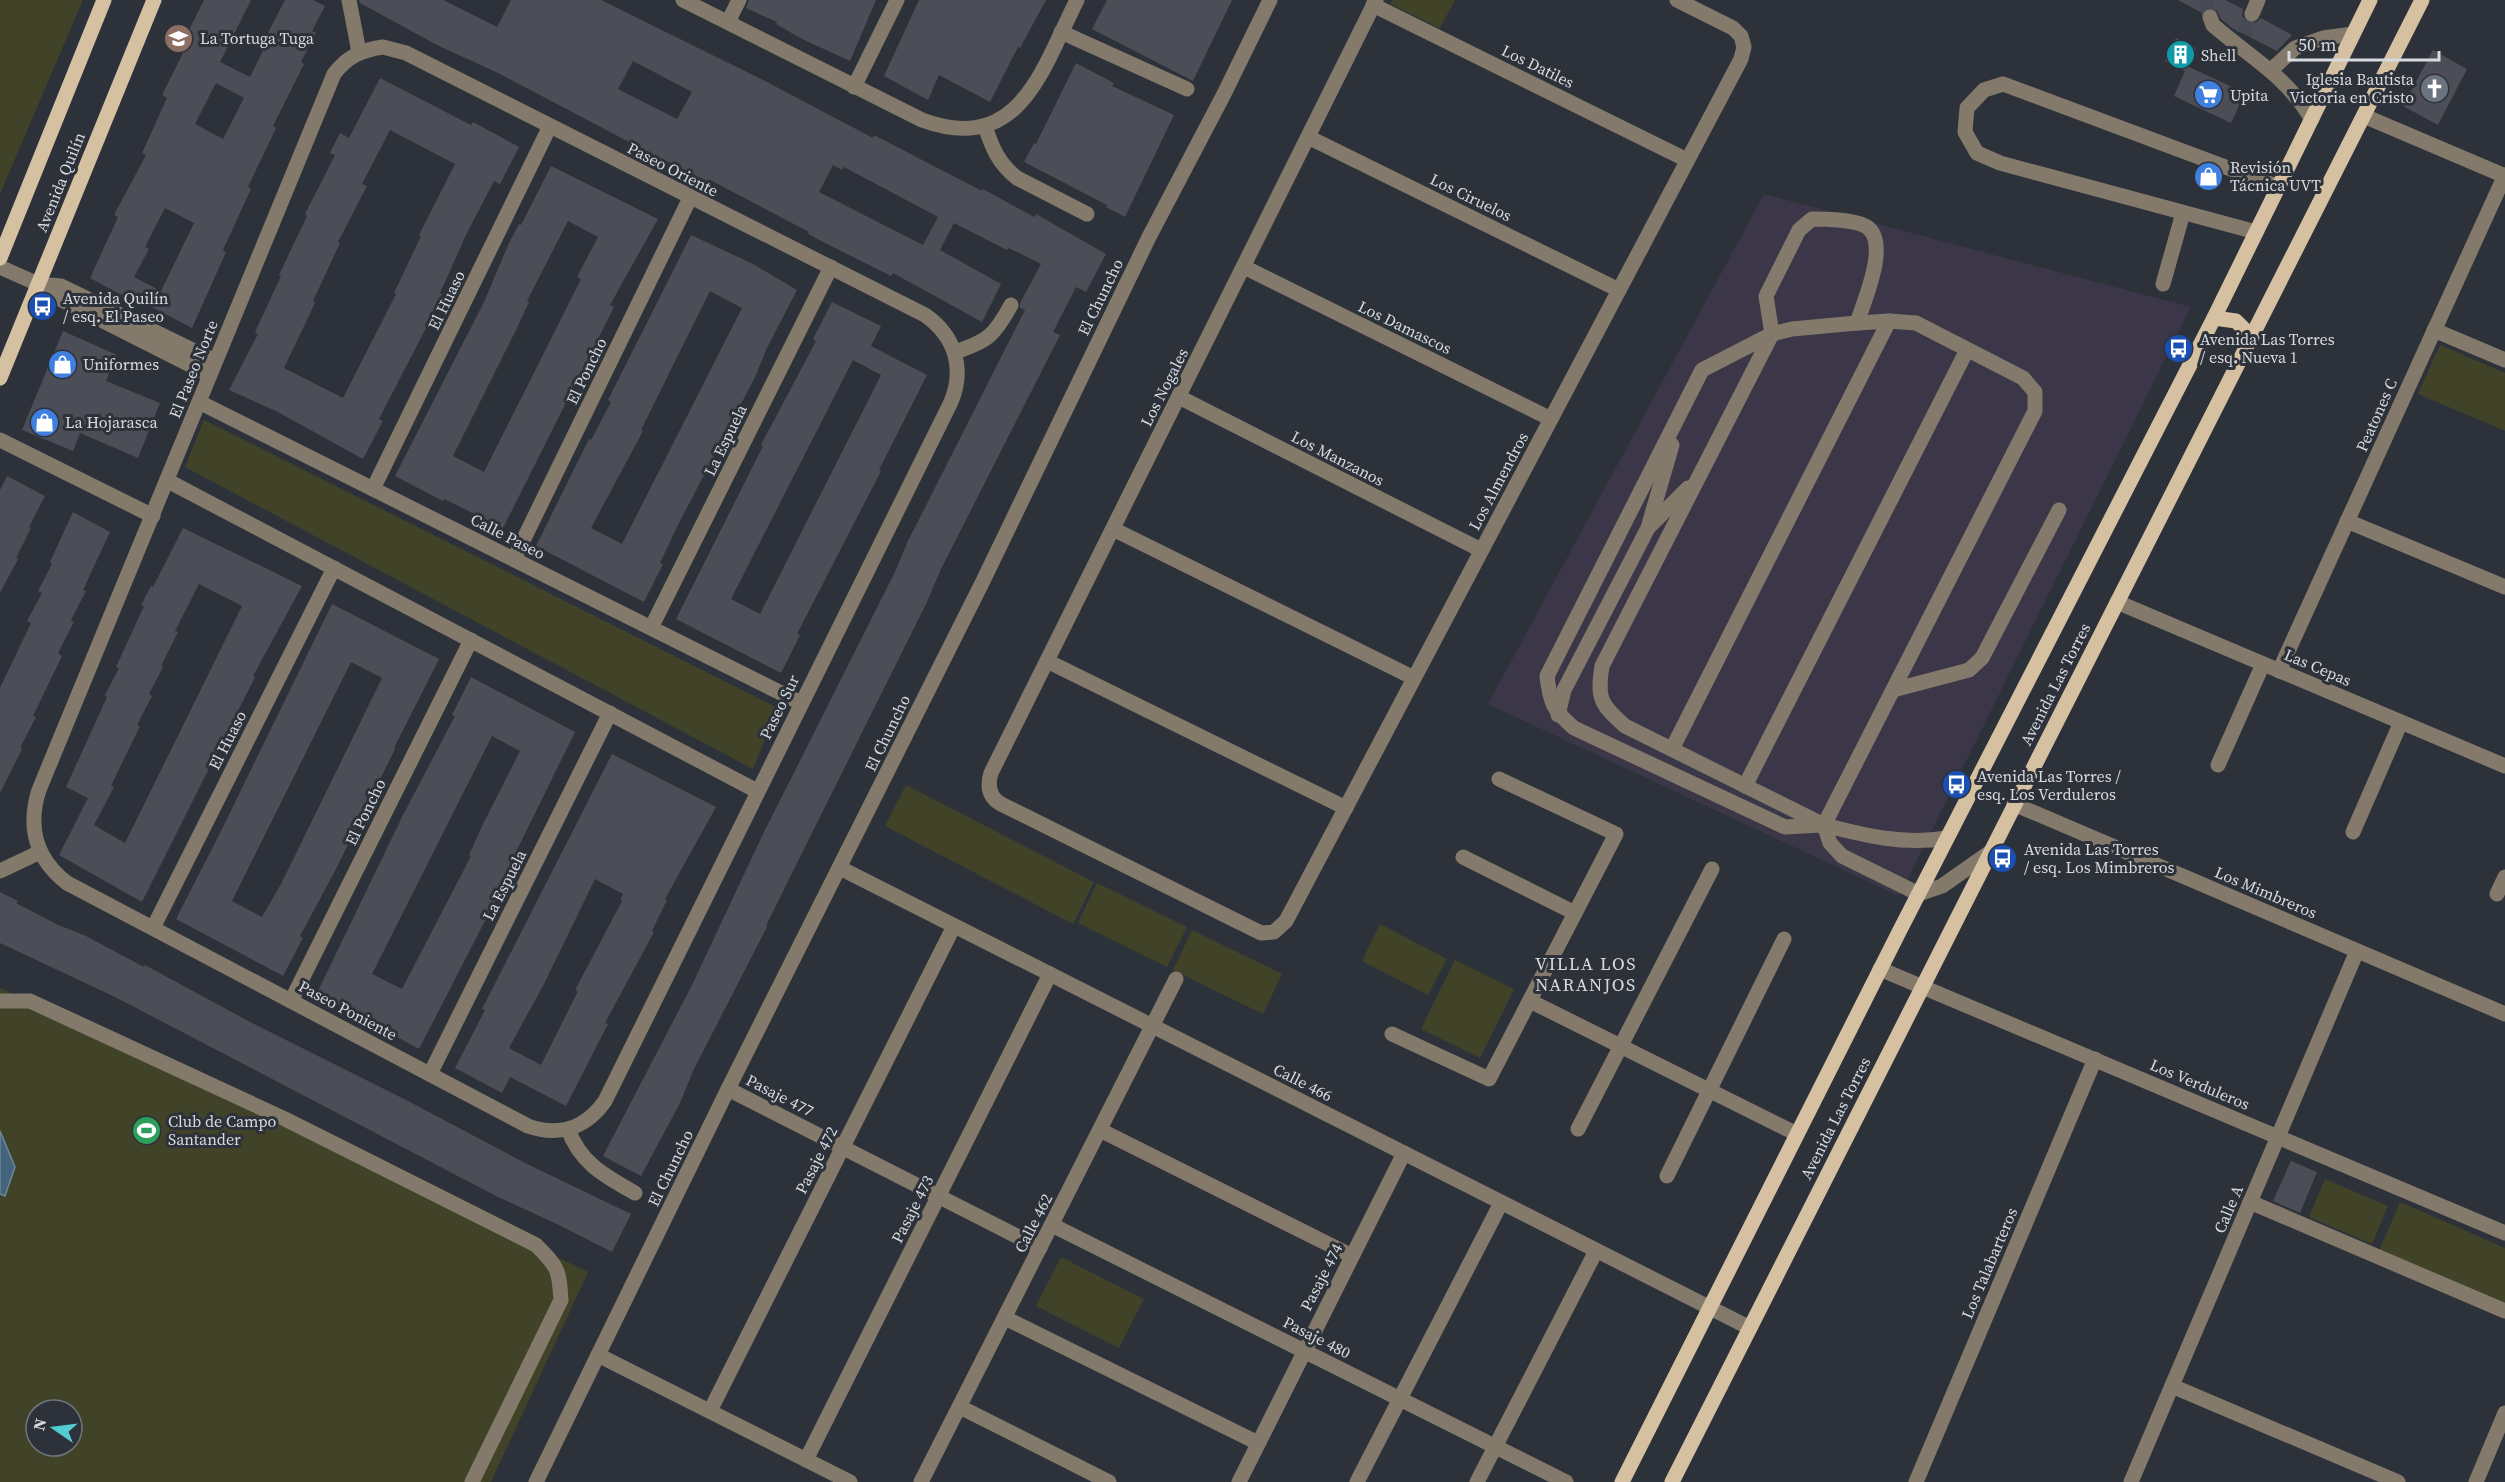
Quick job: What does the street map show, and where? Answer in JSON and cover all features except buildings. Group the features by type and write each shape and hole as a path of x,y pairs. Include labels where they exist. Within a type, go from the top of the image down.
{"main road":[{"name":"Avenida Quilín","path":"0,258 104,0"},
{"name":"Avenida Quilín","path":"0,378 154,0"},
{"name":"Avenida Las Torres","path":"1622,1482 1947,838 2214,318 2370,0"},
{"name":"Avenida Las Torres","path":"1672,1482 2013,804 2422,0"},
{"path":"2214,318 2236,321 2252,337"}],"street":[{"path":"349,0 359,52"},
{"path":"683,0 854,87 938,126 954,129 985,126 1021,105 1033,88 1077,0"},
{"path":"728,22 739,0"},
{"path":"854,87 897,0"},
{"name":"El Chuncho","path":"536,1482 728,1089 983,581 1149,237 1270,0"},
{"name":"Los Almendros","path":"1274,932 1286,921 1741,58 1743,41 1733,28 1677,0"},
{"name":"Los Nogales","path":"1274,932 1261,933 1245,926 1001,804 992,797 989,791 992,773 1375,3"},
{"name":"Los Datiles","path":"1375,3 1687,160"},
{"path":"2210,17 2213,25 2241,41 2271,69 2299,99 2312,119"},
{"path":"1061,32 1187,89"},
{"path":"2271,69 2295,48 2323,38 2353,34"},
{"name":"Paseo Oriente","path":"359,52 383,47 406,53 925,315 943,330 955,352"},
{"name":"El Paseo Norte","path":"40,852 35,840 33,814 39,790 334,74 341,65 359,52"},
{"path":"2256,232 2001,163 1977,153 1965,132 1968,108 1984,90 2003,84 2025,90 2279,187"},
{"path":"2364,116 2505,175"},
{"name":"El Huaso","path":"374,489 550,126"},
{"path":"985,126 996,155 1008,171 1017,178 1088,214"},
{"name":"Los Ciruelos","path":"1308,137 1619,290"},
{"name":"Peatones C","path":"2279,670 2505,175"},
{"name":"El Poncho","path":"514,560 690,198"},
{"path":"2163,284 2182,213"},
{"path":"1857,323 1877,256 1877,238 1867,227 1830,219 1812,219 1799,230 1766,296 1772,334 1602,666 1599,689 1606,710 1625,726 1824,825 1857,834 1906,842 1947,838"},
{"path":"0,267 58,292 213,368"},
{"name":"La Espuela","path":"651,628 831,267"},
{"name":"Los Damascos","path":"1244,267 1551,418"},
{"path":"955,352 980,343 992,335 1011,305"},
{"path":"1824,825 1785,827 1574,728 1558,715 1550,696 1547,676 1702,370 1772,334 1792,329 1889,321 1916,323 2023,378 2035,392 2035,411 1824,825 1830,843 1842,856 1919,894 1942,886 1989,854"},
{"path":"1672,749 1889,321"},
{"path":"2434,330 2505,360"},
{"path":"1745,786 1968,350"},
{"name":"Paseo Sur","path":"568,1130 589,1119 605,1101 951,402 958,377 955,352"},
{"name":"Los Manzanos","path":"1179,397 1482,550"},
{"name":"Calle Paseo","path":"199,402 801,703"},
{"path":"1558,715 1564,690 1647,528 1682,410"},
{"path":"0,440 153,516"},
{"path":"1647,528 1698,477"},
{"path":"168,481 757,791"},
{"path":"1893,690 1969,670 1982,658 2059,510"},
{"path":"2347,521 2505,587"},
{"path":"1113,529 1414,678"},
{"name":"El Huaso","path":"153,928 334,568"},
{"name":"Las Cepas","path":"2117,602 2505,766"},
{"name":"El Poncho","path":"291,1000 471,640"},
{"path":"1047,661 1346,808"},
{"path":"2218,765 2263,664"},
{"name":"La Espuela","path":"430,1074 610,713"},
{"path":"2353,832 2401,722"},
{"path":"1392,1034 1489,1079 1616,834 1499,779"},
{"name":"Los Mimbreros","path":"2013,804 2505,1014"},
{"path":"0,871 40,852"},
{"name":"Paseo Poniente","path":"40,852 51,869 67,883 528,1125 548,1131 568,1130"},
{"path":"1463,857 1575,913"},
{"name":"Calle 466","path":"840,868 1750,1328"},
{"path":"1578,1129 1712,869"},
{"path":"2497,894 2505,877"},
{"name":"Pasaje 472","path":"710,1412 954,926"},
{"path":"1667,1176 1784,939"},
{"name":"Calle A","path":"2131,1482 2357,951"},
{"name":"Los Verduleros","path":"1881,969 2505,1233"},
{"name":"Pasaje 473","path":"806,1460 1050,974"},
{"name":"Calle 462","path":"921,1482 1176,979"},
{"path":"0,1001 30,1001 242,1100 536,1245 546,1255 559,1272 561,1300 472,1482"},
{"path":"1530,1001 1797,1134"},
{"name":"Los Talabarteros","path":"1916,1482 2095,1059"},
{"name":"Pasaje 477","path":"728,1089 1040,1248"},
{"path":"568,1130 576,1148 588,1164 635,1192"},
{"path":"1100,1130 1352,1256"},
{"name":"Pasaje 474","path":"1239,1482 1404,1153"},
{"path":"2250,1202 2505,1311"},
{"path":"1357,1482 1501,1203"},
{"name":"Pasaje 480","path":"1052,1225 1566,1482"},
{"path":"1478,1482 1596,1251"},
{"path":"1005,1318 1258,1443"},
{"path":"598,1355 850,1482"},
{"path":"2172,1386 2398,1482"},
{"path":"960,1407 1109,1482"},
{"path":"2475,1482 2505,1413"}],"shaded area":[{"path":"1764,194 2191,307 1899,896 1488,704"}],"green space":[{"path":"0,0 83,0 0,194"},
{"path":"1393,0 1455,0 1440,28 1390,4"},
{"path":"2440,345 2505,373 2505,431 2418,394"},
{"path":"204,420 778,708 753,769 185,467"},
{"path":"906,785 1094,882 1073,924 885,826"},
{"path":"1097,883 1187,927 1167,967 1078,923"},
{"path":"1380,924 1447,959 1428,995 1362,961"},
{"path":"1192,930 1282,974 1263,1014 1173,970"},
{"path":"1455,960 1514,989 1480,1058 1421,1029"},
{"name":"Club de Campo Santander","path":"0,988 588,1272 491,1482 0,1482"},
{"path":"2325,1179 2388,1206 2372,1244 2309,1217"},
{"path":"2400,1202 2505,1248 2505,1304 2379,1251"},
{"path":"1061,1257 1144,1299 1119,1348 1036,1306"}],"water":[{"path":"0,1131 15,1167 5,1196 0,1194"}],"tunnel":[{"path":"2206,0 2210,17"},
{"path":"2244,34 2252,14"}],"place":[{"name":"La Tortuga Tuga","path":"179,38"},
{"name":"Shell","path":"2180,55"},
{"name":"Iglesia Bautista Victoria en Cristo","path":"2435,88"},
{"name":"Upita","path":"2209,95"},
{"name":"Revisión Tácnica UVT","path":"2209,176"},
{"name":"Avenida Quilín / esq. El Paseo","path":"42,307"},
{"name":"Avenida Las Torres / esq. Nueva 1","path":"2179,348"},
{"name":"Uniformes","path":"62,364"},
{"name":"La Hojarasca","path":"44,422"},
{"name":"Avenida Las Torres / esq. Los Verduleros","path":"1956,785"},
{"name":"Avenida Las Torres / esq. Los Mimbreros","path":"2003,858"},
{"name":"Club de Campo Santander","path":"147,1130"}],"district":[{"name":"VILLA LOS NARANJOS","path":"1586,974"}]}
